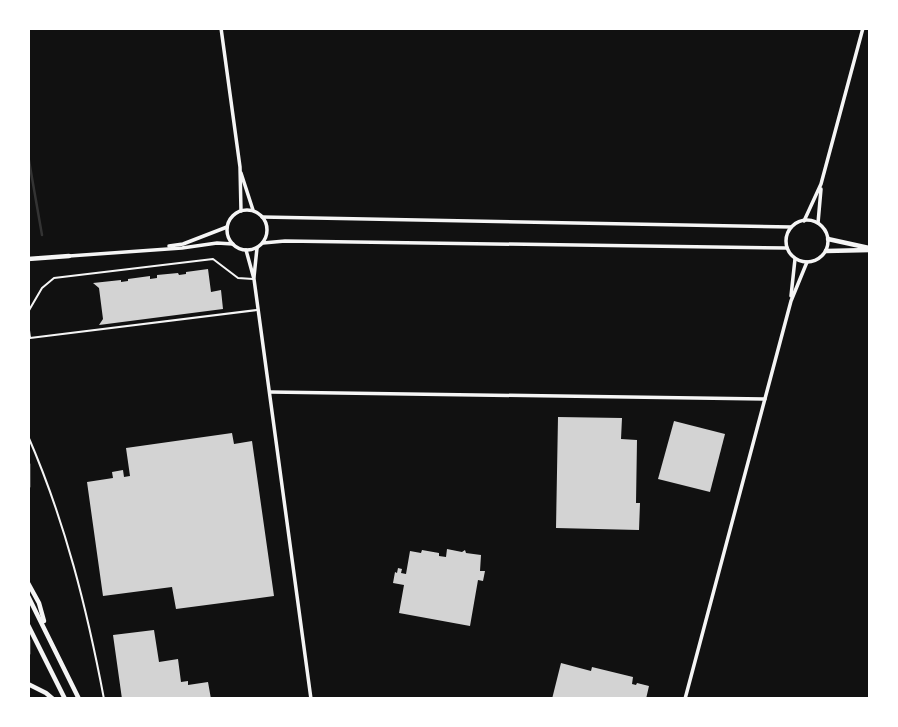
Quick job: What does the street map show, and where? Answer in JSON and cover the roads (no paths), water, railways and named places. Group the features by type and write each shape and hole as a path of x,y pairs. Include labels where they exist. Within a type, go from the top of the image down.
{"main road":[{"path":"828,239 870,250"},
{"path":"826,251 870,250"},
{"path":"28,259 69,256"},
{"path":"28,464 28,487"},
{"path":"28,583 39,603 46,629"},
{"path":"28,596 79,699"},
{"path":"28,625 65,699"},
{"path":"28,639 28,654"},
{"path":"28,684 34,685 53,699"}],"street":[{"path":"221,28 240,167 241,211"},
{"path":"804,221 821,184 863,28"},
{"path":"240,167 253,210"},
{"path":"818,224 821,184"},
{"path":"233,244 227,227 231,219 241,211 253,210 262,216 791,227 804,221 818,224 826,233 826,251 817,259 807,262 795,259 787,248 786,237 791,227"},
{"path":"69,256 233,244 246,250 257,248 263,243 268,230 262,216"},
{"path":"160,248 183,244 227,227"},
{"path":"263,243 285,241 787,248"},
{"path":"254,279 257,248"},
{"path":"246,250 254,279 311,699"},
{"path":"791,301 795,259"},
{"path":"685,699 791,301 807,262"},
{"path":"270,392 765,399"}],"lane":[{"path":"28,312 42,288 54,278 213,259 237,278 254,279"},
{"path":"28,322 30,338 258,310"}],"waterway":[{"path":"28,155 42,235"}]}
